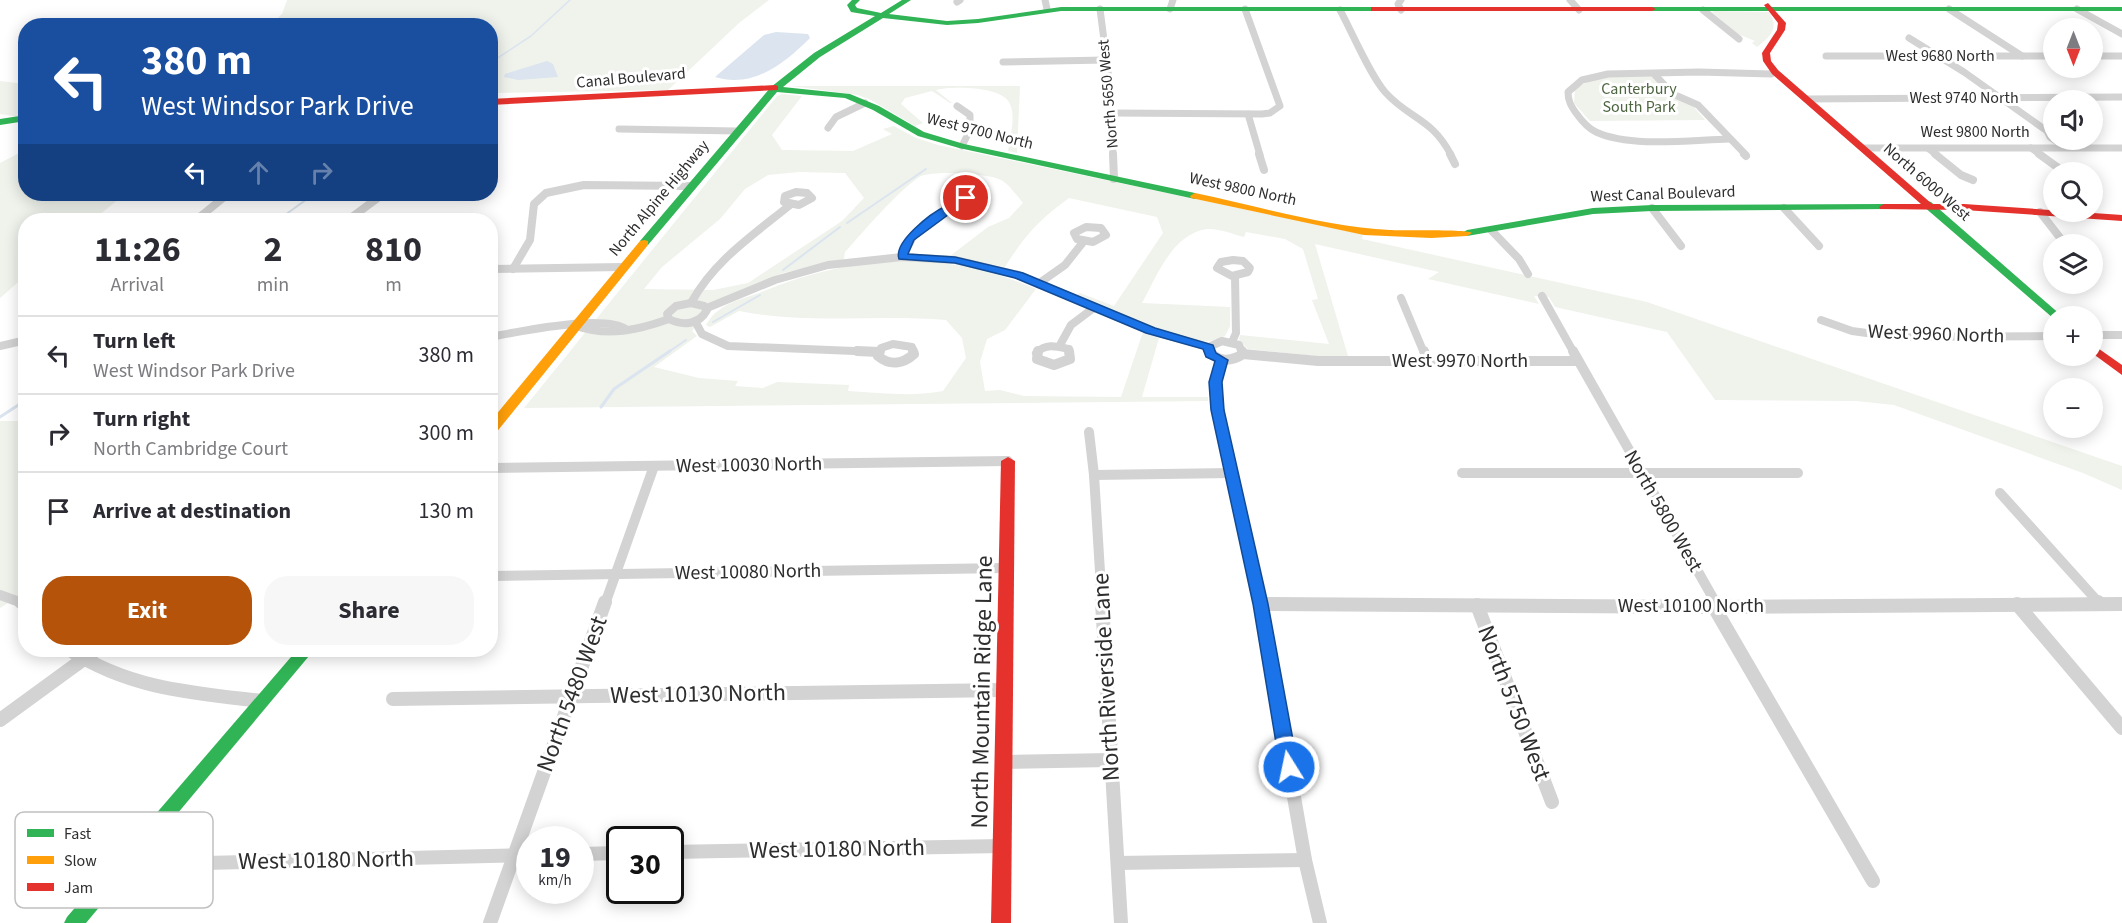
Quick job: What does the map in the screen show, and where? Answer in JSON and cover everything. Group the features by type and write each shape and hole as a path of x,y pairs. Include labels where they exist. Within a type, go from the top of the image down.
{"street":[{"path":"856,0 851,5 854,10 925,22 967,22 1046,5 1100,9 1171,4 1245,9 1340,10 1401,5 1575,5 1703,10 2122,9"},
{"name":"North Alpine Highway","path":"498,421 623,267 773,90 817,56 907,0"},
{"path":"1729,139 1636,139 1604,136 1589,128 1568,99 1568,92 1582,80 1608,74 1737,72 1771,74 1775,72 1768,63 1766,53 1781,30 1782,23 1774,9 1762,0"},
{"name":"North 5650 West","path":"1100,9 1111,113 1114,178"},
{"path":"1111,113 1248,114 1270,112 1280,106 1245,9"},
{"path":"1949,9 2022,56"},
{"path":"2077,9 2122,34"},
{"path":"1340,10 1383,90 1396,104 1429,125 1442,138 1455,164"},
{"path":"1703,10 1739,39"},
{"path":"1909,38 2043,128"},
{"name":"West 9680 North","path":"1826,56 2043,56"},
{"path":"2103,56 2122,56"},
{"path":"1003,62 1105,60"},
{"name":"North 6000 West","path":"1775,72 2045,306"},
{"path":"1654,74 1673,93 1698,105 1746,156"},
{"name":"Canal Boulevard","path":"498,103 558,104 696,92 773,90"},
{"name":"West 9700 North","path":"773,90 834,94 865,103 921,134 962,146 1114,178"},
{"name":"West 9740 North","path":"1806,99 2122,97"},
{"path":"828,128 836,117 865,103"},
{"path":"957,106 970,115 970,130 962,146"},
{"path":"1248,114 1264,170"},
{"path":"0,121 18,118"},
{"path":"619,129 737,131"},
{"name":"West 9800 North","path":"1864,148 2043,148"},
{"path":"2031,148 2050,162"},
{"name":"West 9800 North","path":"2103,148 2122,148"},
{"path":"1929,149 1961,175 1973,180"},
{"name":"West 9800 North","path":"1114,178 1364,232"},
{"path":"513,269 531,236 535,202 542,193 552,189 587,185 691,186"},
{"path":"205,213 219,201"},
{"path":"357,213 374,201"},
{"path":"691,303 697,289 714,269 790,205"},
{"path":"902,257 904,246 910,238 950,208"},
{"path":"1652,208 1681,246"},
{"name":"West Canal Boulevard","path":"1364,232 1431,235 1492,231 1593,211 1652,208 1994,208 2122,218"},
{"path":"1784,208 1820,246"},
{"path":"2040,212 2057,234"},
{"path":"1492,231 1519,259 1528,274"},
{"path":"1038,284 1065,265 1084,241"},
{"path":"706,308 802,271 848,261 902,257 975,264 1019,275 1151,331 1209,347 1218,342 1232,342 1241,348 1243,354 1234,360 1221,360 1210,355 1209,347"},
{"path":"498,269 623,267"},
{"path":"1232,342 1236,333 1234,276"},
{"name":"North 5800 West","path":"1542,296 1713,598 1714,607 1873,881"},
{"path":"1401,298 1428,361"},
{"path":"669,319 667,314 672,308 691,303 701,304 706,308"},
{"path":"1060,345 1071,325 1095,307"},
{"path":"498,335 537,327 576,326 590,332 616,332 650,327 669,319 680,323 695,321 706,315 706,308"},
{"name":"West 9960 North","path":"1821,320 1852,331 1896,337 2043,336"},
{"path":"695,321 702,334 728,346 879,352"},
{"path":"2103,335 2122,335"},
{"path":"0,346 18,342"},
{"name":"West 9970 North","path":"1243,354 1298,360 1341,361 1578,361"},
{"path":"2103,355 2122,370"},
{"path":"1221,360 1216,382 1216,399 1260,604 1305,860 1320,923"},
{"name":"North Riverside Lane","path":"1089,432 1094,475 1121,923"},
{"name":"West 10030 North","path":"498,468 1008,461"},
{"name":"North Mountain Ridge Lane","path":"1000,923 1005,762 1008,461"},
{"name":"North 5480 West","path":"531,826 571,695 654,466"},
{"path":"1094,475 1232,473"},
{"path":"1462,473 1798,473"},
{"path":"2000,493 2100,604"},
{"name":"West 10080 North","path":"498,576 1006,568"},
{"path":"0,595 18,601"},
{"name":"West 10100 North","path":"1260,604 1714,607 2122,604"},
{"path":"2017,604 2122,729"},
{"name":"North 5750 West","path":"1477,605 1552,802"},
{"path":"79,657 146,686 261,701"},
{"path":"0,720 85,657"},
{"path":"168,812 300,657"},
{"name":"West 10130 North","path":"393,699 1004,690"},
{"path":"1005,762 1110,760"},
{"name":"West 10180 North","path":"684,852 1003,846"},
{"name":"West 10180 North","path":"213,863 516,855"},
{"path":"1118,862 1305,860"},
{"name":"North 5480 West","path":"489,923 516,867"},
{"path":"74,923 87,908"}],"green space":[{"path":"287,0 769,0 739,23 668,90 498,93 498,18 278,18 282,14"},
{"path":"1712,12 1769,12 1774,23 1772,32 1757,47 1752,43 1755,41 1738,34"},
{"name":"Canterbury South Park","path":"1647,75 1652,77 1668,94 1693,106 1705,120 1590,121 1574,103 1575,89 1583,84 1600,78"},
{"path":"0,81 18,83 18,117 0,114"},
{"path":"791,86 1020,86 1017,153 1008,151 1013,121 1010,104 1005,98 988,91 965,88 936,90 952,103 932,91 905,98 901,104 923,123 915,126 871,100 858,95"},
{"path":"783,94 802,96 772,135 782,150 853,151 892,134 883,129 894,126 916,138 938,145 1363,234 1362,239 1647,302 2122,466 2122,490 2083,473 1894,405 1856,401 1715,400 1667,332 1555,307 1549,297 1534,296 1539,304 1428,279 1439,272 1315,244 1348,356 1315,356 1248,349 1239,340 1240,335 1329,344 1312,300 1318,299 1303,249 1285,239 1246,232 1244,237 1221,230 1207,229 1184,239 1167,258 1142,303 1230,307 1230,326 1225,336 1206,341 1172,334 1077,295 1080,293 1114,306 1163,233 1157,217 1069,198 1033,229 1005,267 950,256 988,227 1009,218 1023,203 1001,180 960,173 919,177 871,223 845,252 844,259 783,273 716,302 692,331 697,336 654,367 699,378 738,381 735,386 763,388 777,382 849,385 848,391 884,393 919,394 943,391 966,358 962,338 946,320 790,317 739,311 710,327 706,325 714,314 728,304 832,269 900,261 934,262 968,267 1002,276 1036,289 1005,330 987,339 980,362 985,391 1000,390 1024,396 1121,397 1143,332 1159,338 1142,397 1208,397 1208,401 524,408 777,96","holes":["799,172 845,173 864,198 842,221 748,283 713,290 644,289 662,267 720,219 745,189 768,175"]},
{"path":"18,154 18,201 116,201 102,213 18,213 18,282 0,298 0,163"},
{"path":"0,421 18,421 18,596 0,608"}],"shaded area":[{"path":"776,32 808,34 810,38 779,64 755,77 729,80 715,77 764,35"},
{"path":"547,61 553,64 558,77 518,80 504,77 505,74"}],"waterway":[{"path":"498,58 531,36 570,0"},
{"path":"847,223 926,169"},
{"path":"288,213 304,201"},
{"path":"783,270 840,227"},
{"path":"713,322 760,295"},
{"path":"667,353 686,340"},
{"path":"601,407 614,389 670,351"},
{"path":"0,417 18,405"}],"traffic: fast":[{"path":"856,0 851,5 854,10 900,19 947,23 1061,9 1374,9"},
{"path":"644,243 768,95 817,55 907,0"},
{"path":"1652,9 2122,9"},
{"path":"774,89 847,96 876,108 921,134 962,146 1195,196"},
{"path":"0,122 18,119"},
{"path":"1927,204 2045,306"},
{"path":"1467,233 1593,211 1652,208 1884,207"},
{"path":"168,812 300,657"},
{"path":"74,923 87,908"}],"traffic: slow":[{"path":"1195,196 1364,232 1431,235 1467,233"},
{"path":"498,421 644,243"}],"traffic: jam":[{"path":"1768,5 1782,23 1781,30 1766,53 1767,61 1775,72 1927,204"},
{"path":"1374,9 1652,9"},
{"path":"498,102 775,88"},
{"path":"1884,207 1964,207 2122,218"},
{"path":"2103,356 2122,371"},
{"path":"1001,923 1008,461"}],"route":[{"path":"966,198 970,201 969,206 960,209 950,208 910,238 904,246 902,257 955,260 1019,275 1151,331 1209,347 1210,355 1221,360 1216,382 1218,410 1260,604 1289,767"}]}
